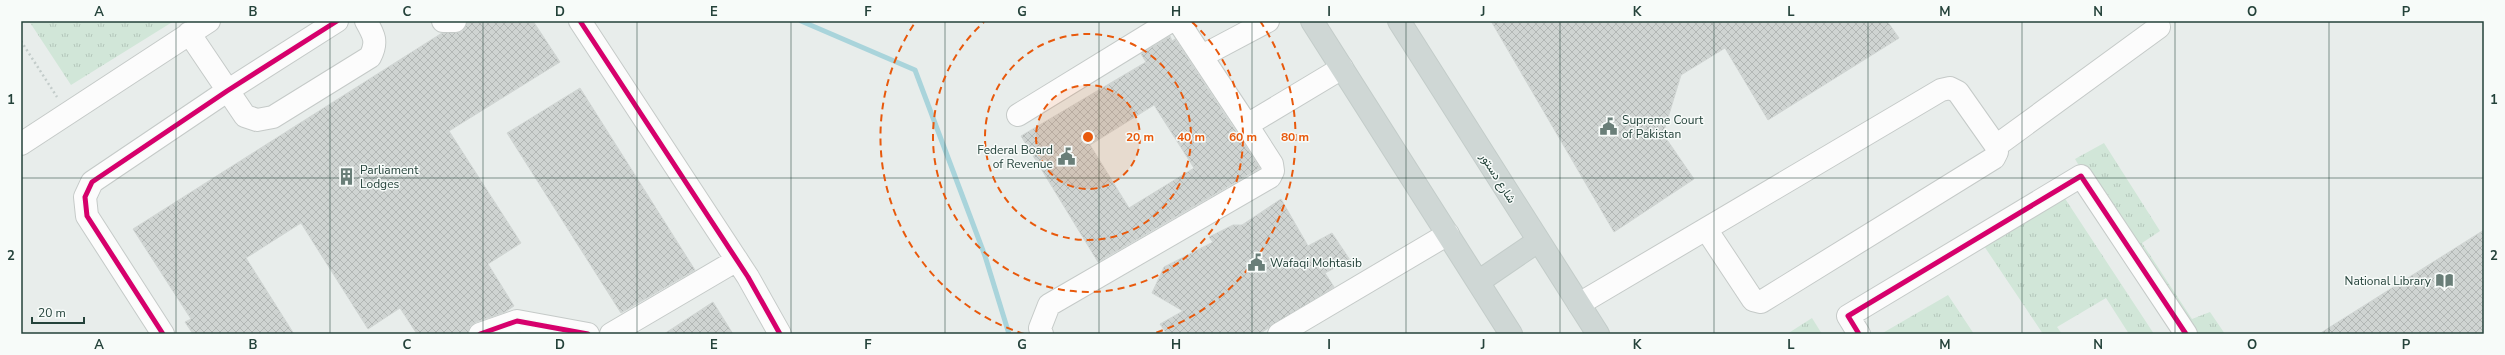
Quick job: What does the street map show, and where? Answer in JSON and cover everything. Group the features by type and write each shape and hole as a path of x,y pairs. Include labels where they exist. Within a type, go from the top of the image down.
{"main road":[{"path":"1312,21 1511,334"},
{"name":"شارع دستور","path":"1399,21 1598,334"},
{"path":"1478,282 1538,240"}],"street":[{"path":"21,144 209,21"},
{"path":"163,334 87,216 85,197 92,182 226,91 337,21"},
{"path":"189,33 226,91 245,116 257,120 273,117 370,57 376,47 375,36 366,21"},
{"path":"442,21 455,21"},
{"path":"580,21 737,260 780,334"},
{"path":"1018,114 1171,21"},
{"path":"1042,334 1040,328 1049,305 1270,177 1273,171 1272,164 1178,21"},
{"path":"1202,56 1268,21"},
{"path":"1996,146 2159,27"},
{"path":"1247,125 1342,68"},
{"path":"1579,304 1941,90 1950,88 1958,92 1996,146 1997,152 1994,158 1761,302 1753,300 1706,229"},
{"path":"1859,334 1848,316 2081,176 2186,334"},
{"path":"1279,334 1448,234"},
{"path":"611,334 737,260"},
{"path":"480,334 517,321 588,334"}],"path":[{"path":"21,41 67,113"}],"green space":[{"path":"29,21 174,21 71,85"},
{"path":"2104,143 2160,231 2142,243 2192,319 2210,312 2225,334 2190,334 2081,169 2075,159"},
{"path":"2062,194 2154,334 2129,334 2106,298 2057,327 2062,334 2043,334 1982,243"},
{"path":"1948,295 1974,334 1881,334"},
{"path":"1812,318 1822,334 1787,334"}],"building":[{"name":"Parliament Lodges","path":"467,21 533,21 560,62 449,131 521,243 488,264 514,306 505,312 476,322 470,326 468,334 417,334 400,308 368,329 301,223 246,258 294,334 193,334 185,322 191,319 133,229 442,33 462,32"},
{"name":"Supreme Court of Pakistan","path":"1491,21 1887,21 1899,38 1768,120 1725,48 1681,75 1663,134 1694,179 1614,232"},
{"name":"Federal Board of Revenue","path":"1170,36 1172,41 1175,39 1260,168 1098,262 1021,136 1146,62 1141,54","holes":["1154,105 1194,168 1129,208 1090,145"]},
{"path":"580,88 695,270 621,313 507,133"},
{"name":"Wafaqi Mohtasib","path":"1281,199 1308,246 1332,233 1350,260 1325,273 1334,287 1259,334 1167,334 1160,324 1183,311 1152,293 1164,267 1213,242 1209,237 1233,225 1242,225"},
{"name":"National Library","path":"2484,230 2484,331 2479,334 2319,334"},
{"path":"713,302 733,334 664,334"}],"waterway":[{"path":"801,21 915,70 985,256 1009,334"}],"cycle path":[{"path":"163,334 87,216 85,197 92,182 227,91 337,21"},
{"path":"580,21 748,277 780,334"},
{"path":"1859,334 1848,316 2081,176 2186,334"},
{"path":"480,334 517,321 588,334"}],"place":[{"name":"Supreme Court of Pakistan","path":"1609,127"},
{"name":"Federal Board of Revenue","path":"1066,157"},
{"name":"Parliament Lodges","path":"347,177"},
{"name":"Wafaqi Mohtasib","path":"1257,263"},
{"name":"National Library","path":"2444,281"}]}
